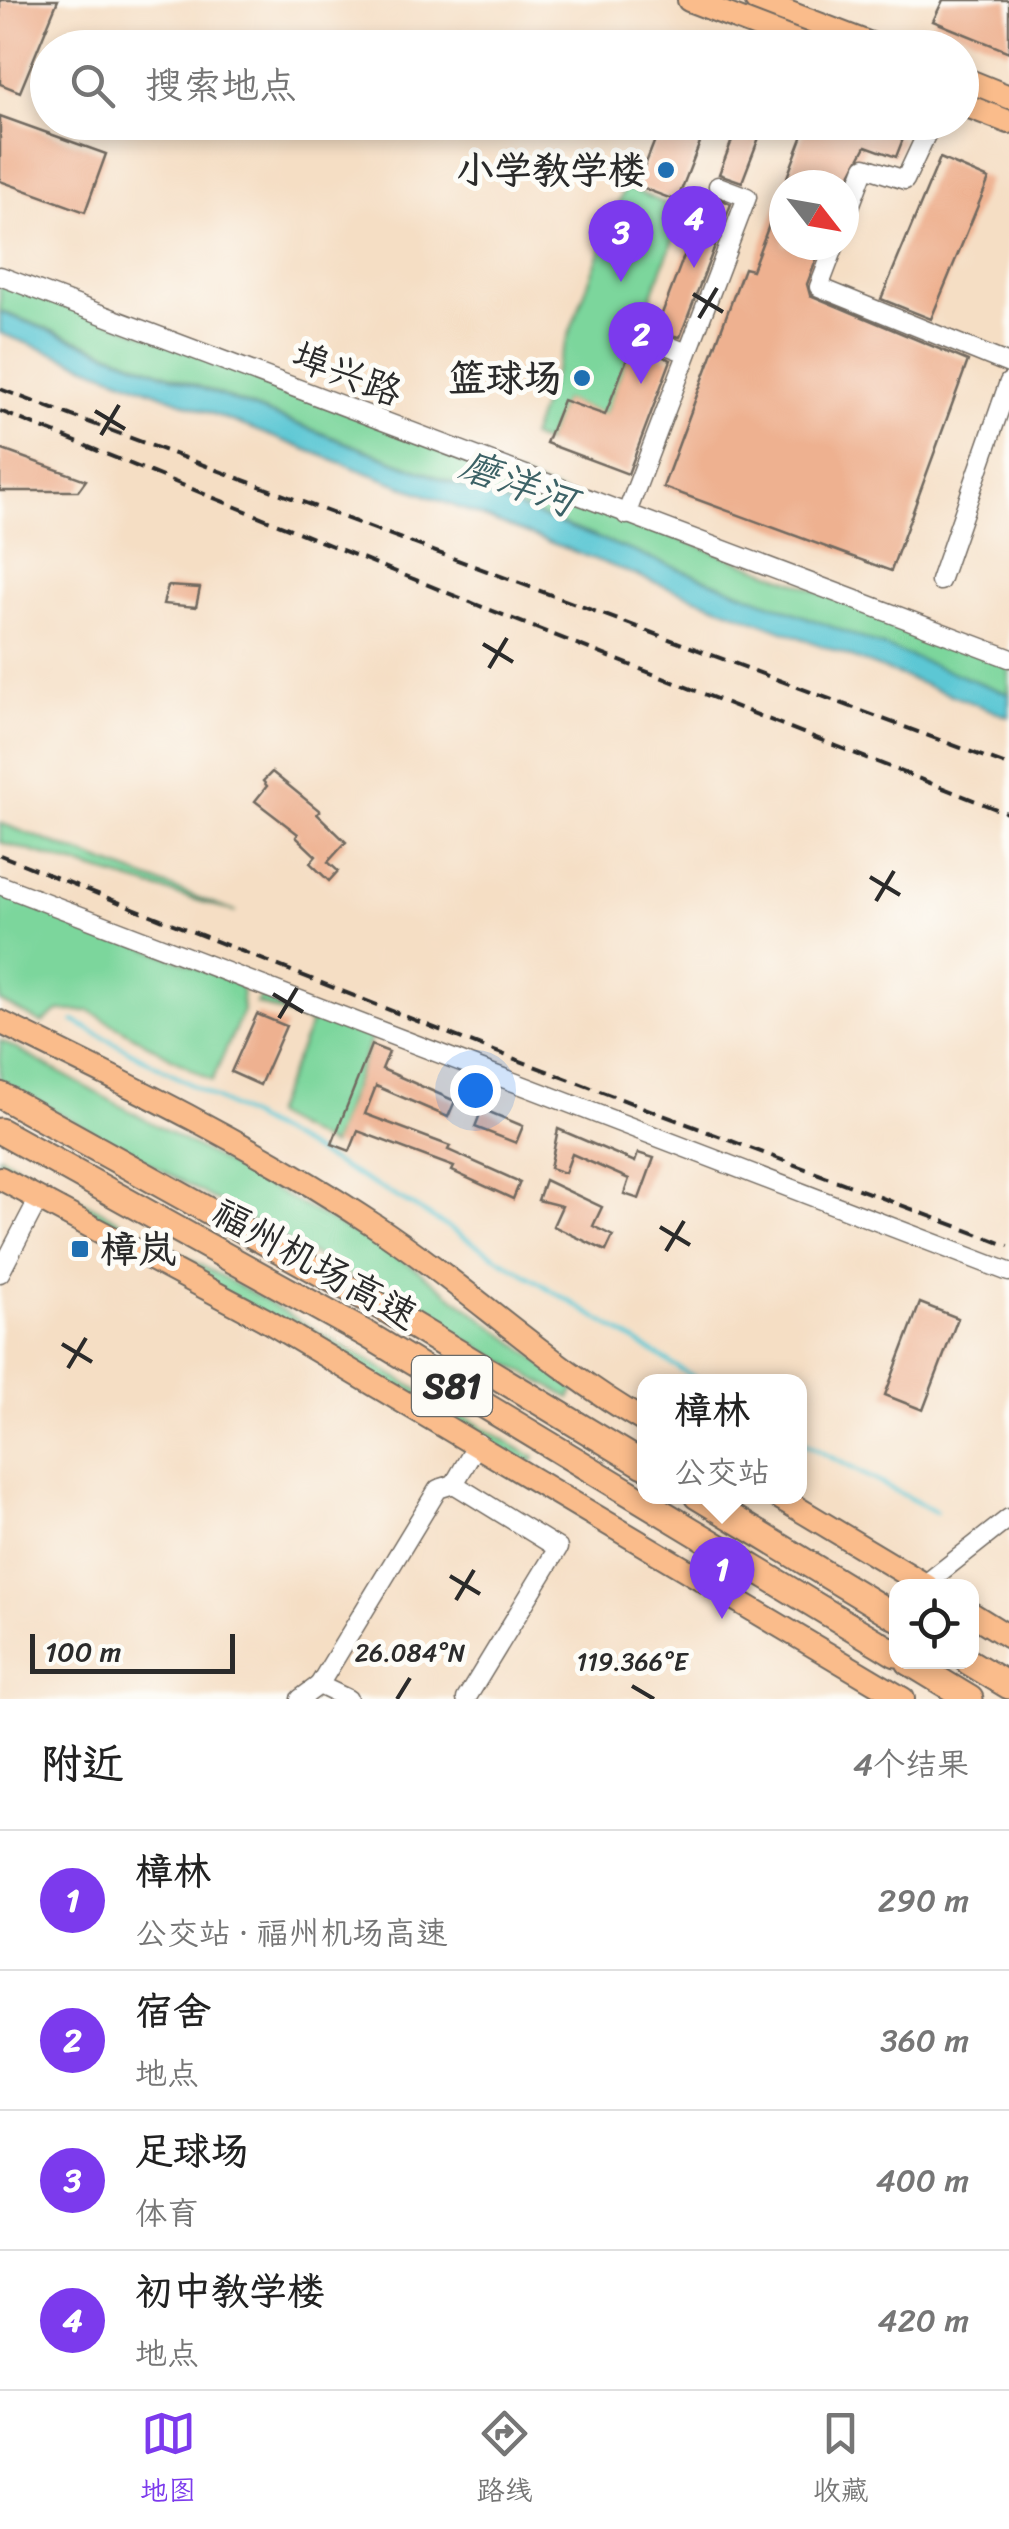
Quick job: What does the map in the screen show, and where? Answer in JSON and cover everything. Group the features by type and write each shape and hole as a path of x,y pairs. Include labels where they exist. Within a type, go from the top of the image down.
{"highway":[{"name":"福州机场高速","path":"0,1095 384,1308 637,1461"},
{"name":"福州机场高速","path":"0,1132 368,1335 637,1498"},
{"name":"福州机场高速","path":"648,1504 889,1650"},
{"path":"710,1504 889,1613"},
{"path":"979,1668 1009,1686"},
{"path":"920,1669 970,1699"}],"main road":[{"path":"689,0 767,30"},
{"path":"756,0 834,30"},
{"path":"979,85 1009,96"},
{"path":"979,111 1009,122"},
{"path":"0,1022 280,1168 372,1224 463,1286 543,1352 637,1416"},
{"path":"0,1178 264,1319 903,1699"},
{"path":"790,1504 913,1579"},
{"path":"979,1618 1009,1637"}],"street":[{"path":"859,184 866,167 905,180 924,140"},
{"path":"626,515 747,197 718,186"},
{"path":"829,260 818,288 1009,364"},
{"name":"埠兴路","path":"0,276 1009,658"},
{"path":"660,343 687,354"},
{"path":"940,581 1009,382"},
{"path":"0,884 1009,1272"},
{"path":"0,1273 39,1198"},
{"path":"300,1699 319,1685 446,1486 478,1443"},
{"path":"446,1486 558,1548 466,1699"},
{"path":"934,1579 1009,1518"},
{"path":"319,1685 348,1699"}],"green space":[{"path":"624,189 684,212 605,415 563,400 546,443 530,437"},
{"path":"0,279 1009,664 1009,694 0,311"},
{"path":"0,823 236,912 0,842"},
{"path":"0,893 232,980 241,988 243,1011 212,1081 90,1011 58,1011 42,1023 0,1001"},
{"path":"264,991 372,1036 331,1146 272,1115 311,1023 256,1003"},
{"path":"0,1040 411,1265 575,1388 570,1398 0,1080"},
{"path":"0,1156 252,1293 535,1458 530,1465 0,1170"}],"water":[{"path":"0,312 1009,694 1009,717 0,333"}],"building":[{"path":"0,0 58,0 46,30 30,30 30,68 20,92 0,84"},
{"path":"943,0 1009,0 1009,52 979,40 979,30 955,30 933,21"},
{"path":"0,116 30,127 30,140 67,140 106,154 85,212 0,181"},
{"name":"小学教学楼","path":"655,140 701,140 677,201 637,186"},
{"path":"732,140 758,140 742,182 719,174"},
{"path":"801,140 903,140 896,157 866,146 853,170 790,170"},
{"path":"940,158 989,179 931,319 881,299"},
{"path":"708,193 731,204 680,337 655,332"},
{"path":"769,225 769,260 816,260 807,284 810,295 968,361 891,571 663,487 744,268 752,270"},
{"path":"636,336 649,342 656,354 671,360 628,474 546,443 563,400 605,415"},
{"path":"0,449 86,480 78,491 0,491"},
{"path":"168,586 200,588 196,607 163,604"},
{"path":"272,772 320,811 317,814 346,842 328,862 338,871 329,881 310,863 316,856 296,837 298,834 255,801 267,786 263,781"},
{"path":"257,1014 286,1026 260,1085 231,1072"},
{"path":"371,1045 389,1052 382,1069 455,1101 448,1117 376,1086 365,1114 450,1146 448,1150 520,1182 513,1199 452,1171 454,1167 358,1131 350,1151 332,1144"},
{"path":"482,1109 523,1126 516,1143 475,1127"},
{"path":"558,1129 635,1162 638,1153 654,1158 639,1199 624,1194 629,1179 572,1154 565,1173 550,1168"},
{"path":"545,1180 602,1207 593,1226 613,1236 606,1251 553,1226 562,1206 538,1200"},
{"path":"920,1303 958,1318 923,1410 885,1395"}],"waterway":[{"path":"74,1021 413,1206 689,1374"},
{"path":"807,1445 936,1512"}],"railway":[{"path":"0,389 1009,766"},
{"path":"0,411 475,604 1009,814"},
{"path":"0,855 465,1040 1009,1246"}],"place":[{"name":"小学教学楼","path":"666,170"},
{"name":"初中教学楼","path":"694,268"},
{"name":"足球场","path":"621,282"},
{"name":"篮球场","path":"582,378"},
{"name":"宿舍","path":"641,384"},
{"name":"樟岚","path":"80,1249"},
{"name":"樟林","path":"722,1619"}],"water label":[{"name":"磨洋河","path":"518,483"}]}
